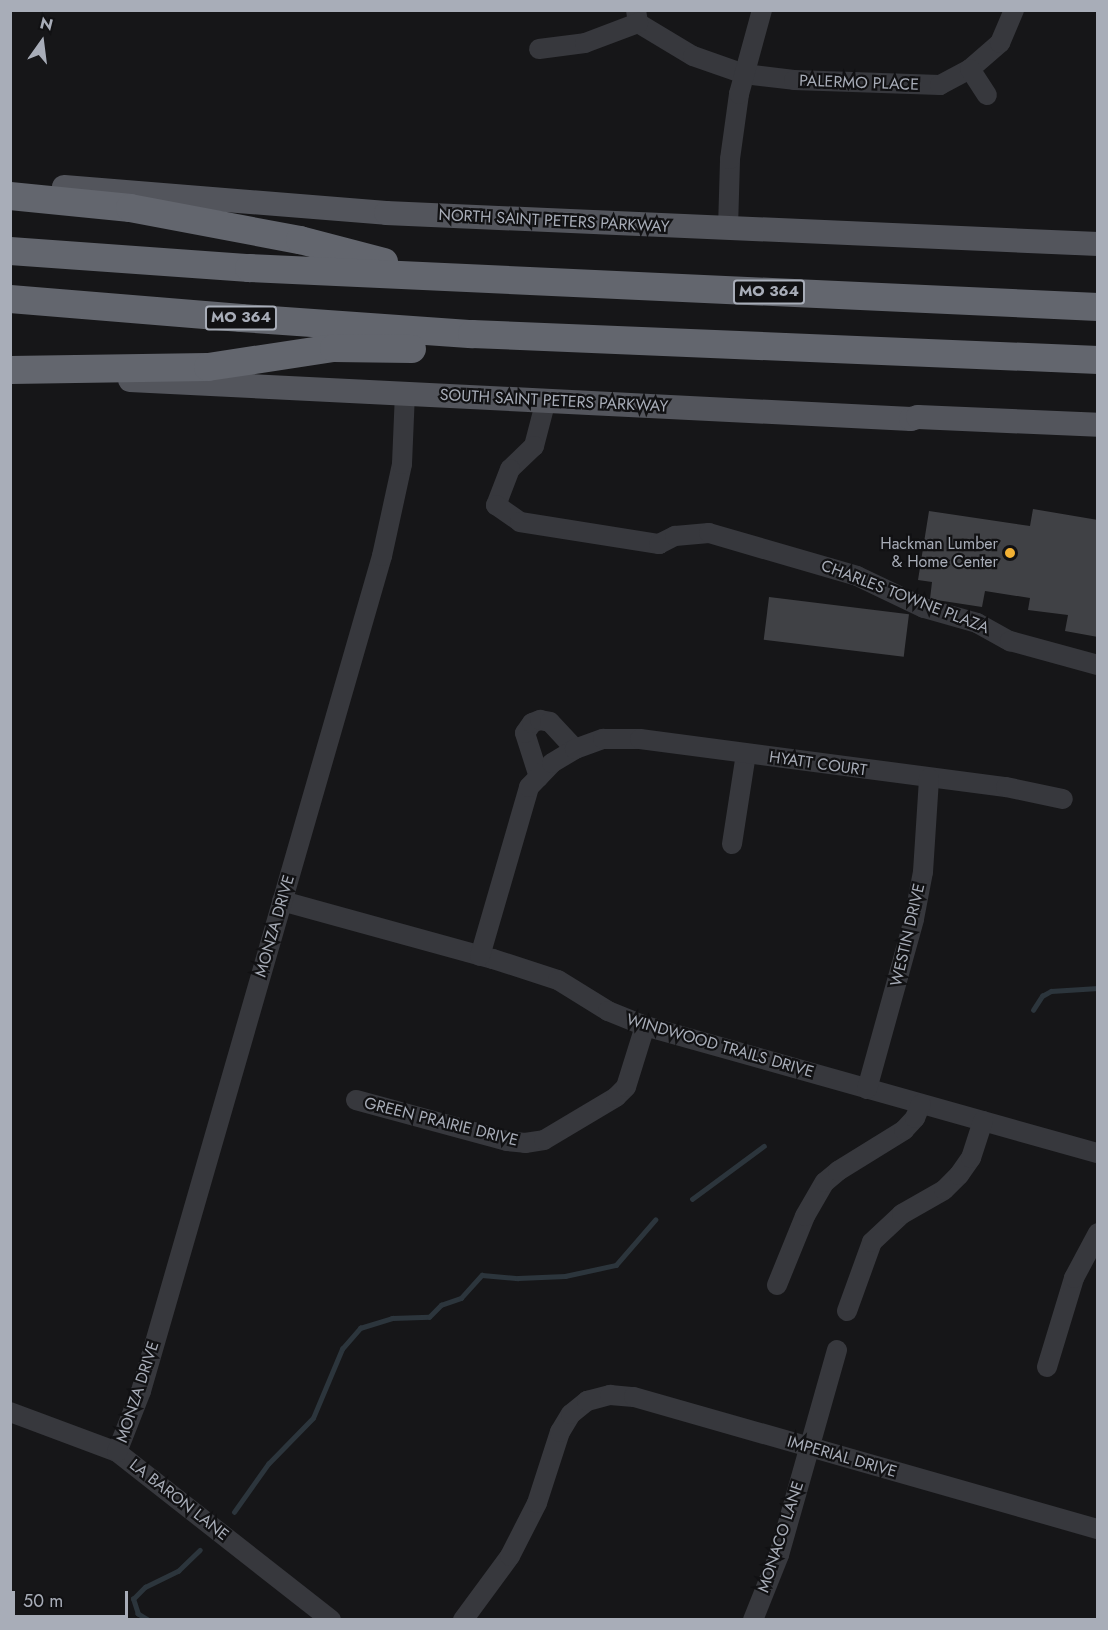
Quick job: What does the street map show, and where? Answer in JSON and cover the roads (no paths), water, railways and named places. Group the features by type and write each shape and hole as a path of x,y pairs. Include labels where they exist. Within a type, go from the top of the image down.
{"highway":[{"path":"10,195 167,214 300,240 441,277"},
{"name":"MO 364","path":"10,251 225,266 1098,308"},
{"name":"MO 364","path":"10,298 472,334 1098,360"},
{"path":"10,371 208,367 334,348 410,349 472,334"}],"main road":[{"name":"NORTH SAINT PETERS PARKWAY","path":"10,183 329,210 1098,244"},
{"name":"SOUTH SAINT PETERS PARKWAY","path":"10,371 117,380 911,419 918,417 1098,425"}],"street":[{"path":"728,228 730,159 744,74 762,10"},
{"name":"PALERMO PLACE","path":"637,17 693,56 744,74 794,80 940,86 970,69 1000,43 1014,10"},
{"path":"539,49 585,43 637,17"},
{"path":"970,69 987,95"},
{"name":"MONZA DRIVE","path":"117,1452 141,1391 382,556 402,464 405,393"},
{"name":"CHARLES TOWNE PLAZA","path":"546,400 534,446 510,469 496,505 520,522 659,544 675,536 709,533 802,558 856,576 924,608 977,623 1010,641 1098,664"},
{"path":"539,777 525,733 532,723 540,720 550,722 575,749"},
{"name":"HYATT COURT","path":"480,956 529,787 552,763 575,749 603,739 640,739 1006,787 1063,799"},
{"path":"732,843 746,754"},
{"name":"WESTIN DRIVE","path":"867,1089 914,919 923,872 929,778"},
{"name":"WINDWOOD TRAILS DRIVE","path":"282,901 558,980 608,1011 645,1026 1098,1153"},
{"name":"GREEN PRAIRIE DRIVE","path":"356,1100 507,1141 525,1143 544,1140 616,1097 626,1087 645,1026"},
{"path":"777,1285 805,1216 825,1182 838,1171 904,1130 915,1118 921,1104"},
{"path":"847,1311 872,1242 902,1214 944,1190 959,1175 971,1158 983,1121"},
{"path":"1047,1367 1074,1278 1098,1233"},
{"name":"MONACO LANE","path":"753,1620 779,1555 837,1350"},
{"name":"IMPERIAL DRIVE","path":"463,1620 510,1556 537,1503 560,1432 571,1414 587,1401 610,1395 634,1397 1098,1529"},
{"name":"LA BARON LANE","path":"10,1412 117,1452 331,1620"}],"waterway":[{"path":"1033,1010 1042,996 1051,991 1098,988"},
{"path":"692,1199 764,1146"},
{"path":"234,1512 268,1464 313,1418 342,1349 360,1328 392,1318 429,1317 441,1305 461,1298 482,1275 518,1278 565,1276 616,1265 655,1220"},
{"path":"148,1620 138,1614 133,1599 145,1587 178,1571 200,1550"}],"place":[{"name":"Hackman Lumber & Home Center","path":"1010,553"}]}
